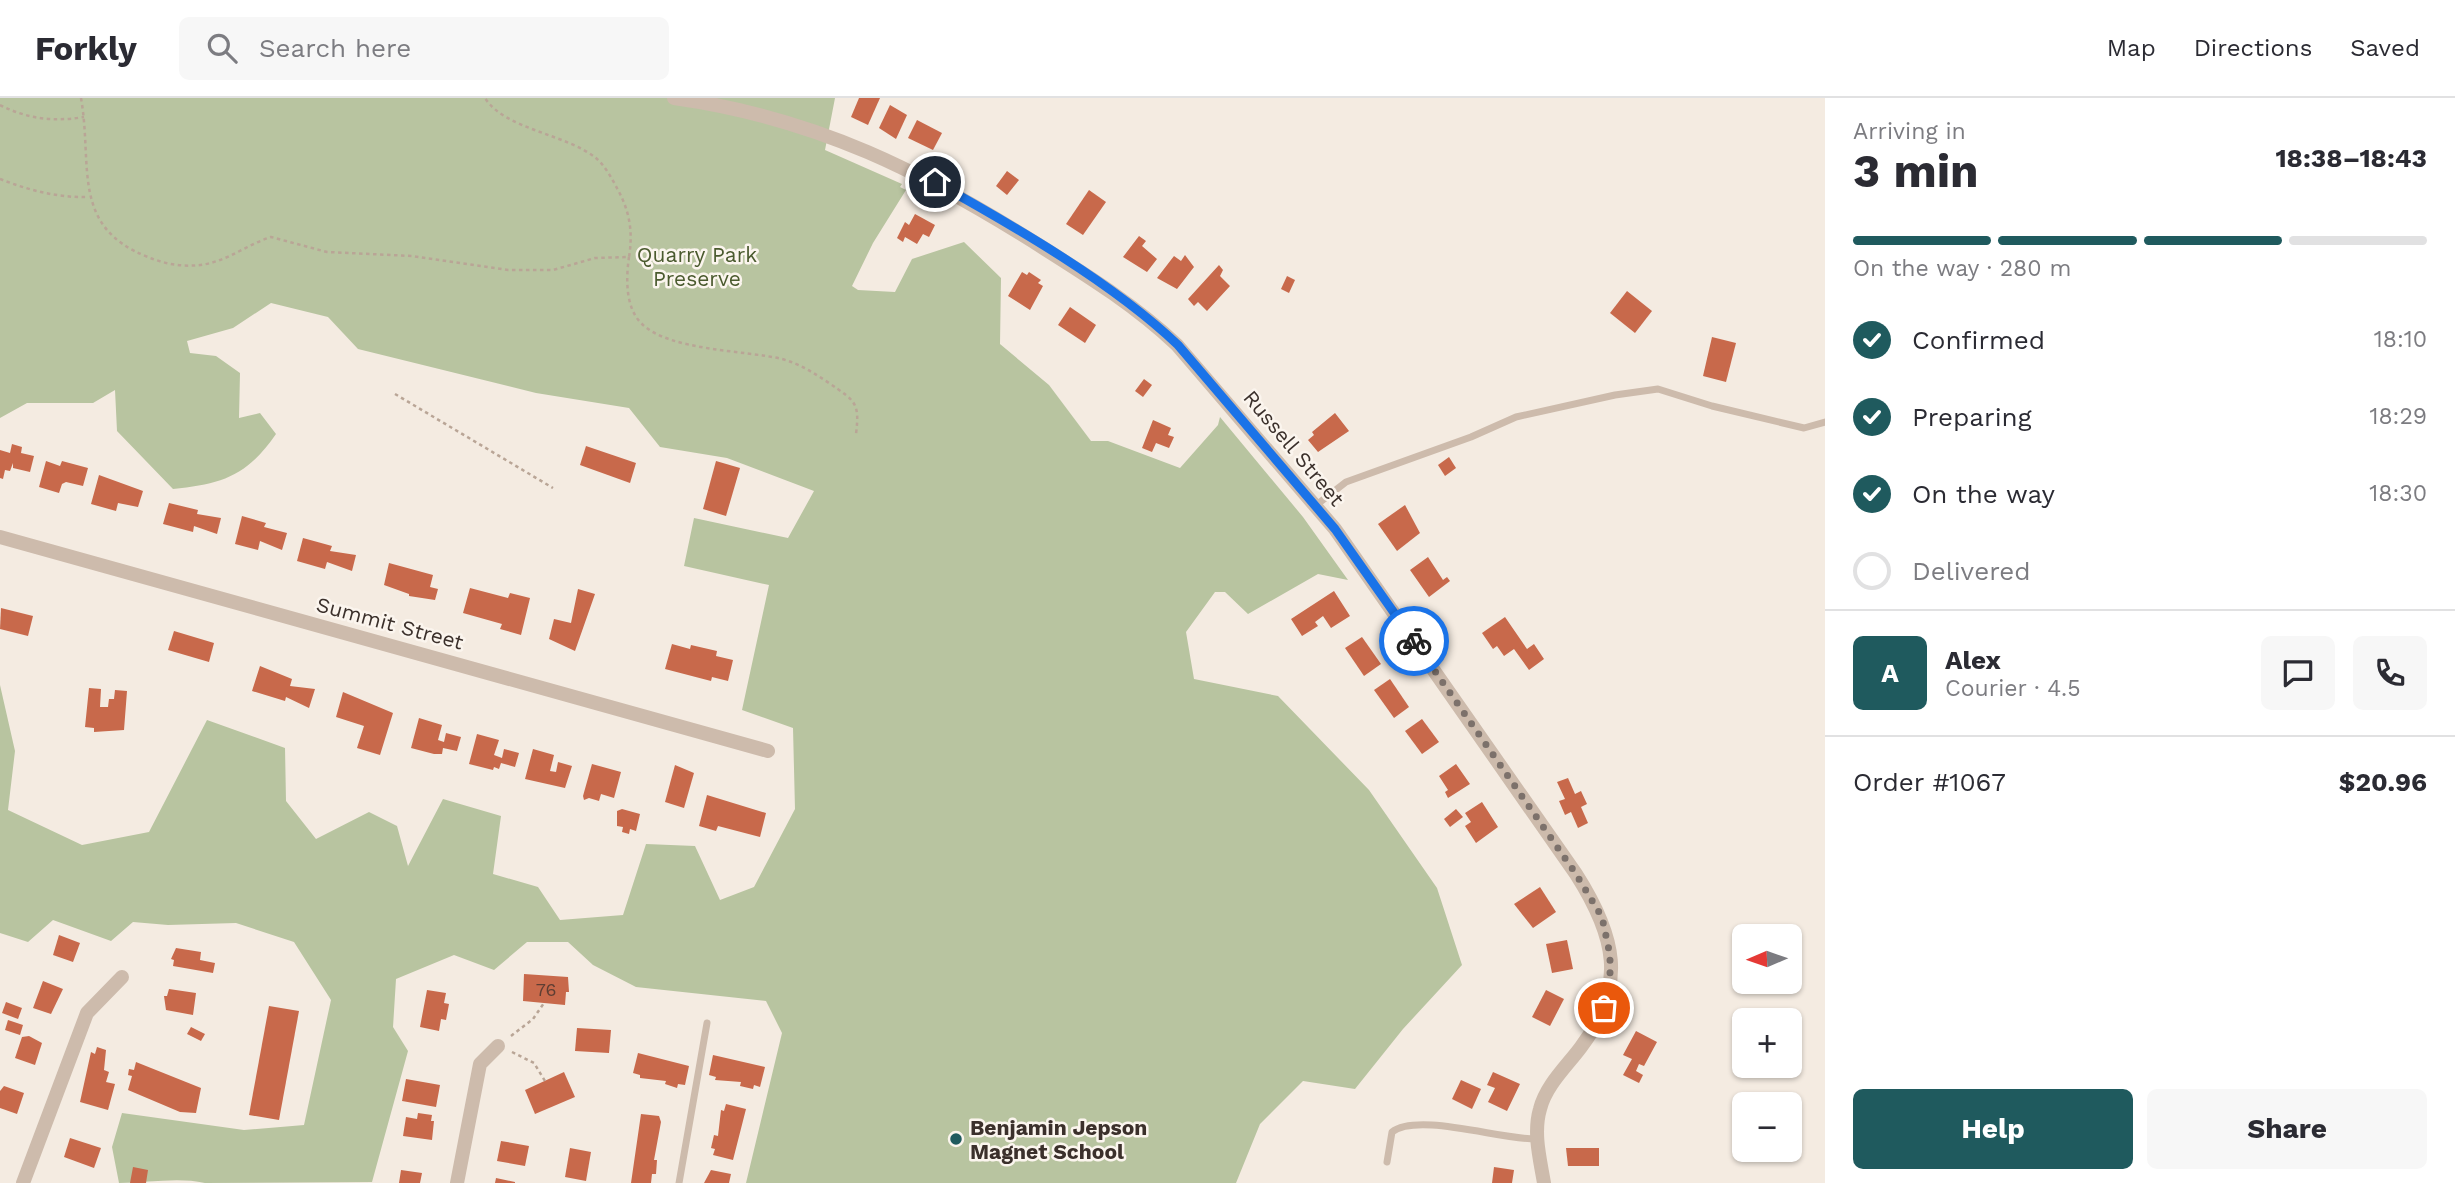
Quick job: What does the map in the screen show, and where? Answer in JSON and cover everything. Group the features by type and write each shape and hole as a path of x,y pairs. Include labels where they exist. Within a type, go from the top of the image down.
{"street":[{"name":"Russell Street","path":"674,98 732,107 813,130 915,172 986,211 1103,286 1155,323 1199,369 1315,506 1390,607 1576,874 1602,917 1610,955 1607,996 1595,1026 1551,1085 1540,1105 1537,1139 1544,1183"},
{"name":"Summit Street","path":"0,537 768,751"},
{"path":"23,1183 87,1013 122,977"},
{"path":"457,1183 480,1064 498,1046"}],"lane":[{"path":"1315,506 1346,482 1471,438 1516,417 1615,395 1658,388 1712,406 1804,428 1825,422"},
{"path":"679,1183 707,1023"},
{"path":"1387,1162 1392,1132 1401,1126 1433,1126 1537,1139"}],"path":[{"path":"80,98 90,197 99,223 113,239 166,263 184,265 216,261 271,237 327,252 412,256 508,270 553,270 595,258 629,257"},
{"path":"485,98 498,111 586,152 605,167 628,212 632,237 629,301 640,323 653,331 685,342 783,359 808,369 852,398 857,405 856,434"},
{"path":"0,105 17,114 51,121 84,117"},
{"path":"0,179 56,195 90,197"},
{"path":"395,394 553,488"},
{"path":"544,1003 533,1019 498,1046 530,1060 545,1081"}],"green space":[{"name":"Quarry Park Preserve","path":"0,98 835,98 825,150 902,184 900,187 906,190 873,243 852,286 858,290 895,292 912,259 964,242 1001,278 1000,344 1049,385 1091,441 1108,441 1180,468 1218,425 1220,417 1303,517 1348,580 1318,574 1248,614 1225,592 1215,592 1186,632 1194,679 1278,696 1369,790 1437,888 1462,965 1403,1029 1355,1089 1303,1081 1260,1124 1236,1183 746,1183 782,1033 766,1001 636,987 593,965 568,942 527,942 494,970 454,955 396,979 393,1027 408,1051 372,1182 205,1183 173,1180 119,1183 112,1147 122,1113 244,1130 304,1125 331,1000 294,942 236,923 168,925 133,922 111,941 53,920 28,942 0,933 0,685 15,751 8,810 82,845 149,832 207,720 285,748 286,801 316,839 369,812 397,826 408,866 443,799 501,816 493,874 538,887 560,920 623,915 646,844 695,846 720,900 754,887 795,809 793,728 742,710 769,585 684,566 694,518 788,538 814,491 727,458 660,447 629,408 536,393 358,349 328,317 271,303 233,328 187,341 190,353 216,356 240,373 239,418 260,413 276,434 255,460 232,475 206,484 173,489 117,431 115,390 93,403 27,403 0,418"}],"building":[{"path":"859,98 880,98 868,125 851,117"},
{"path":"890,105 907,115 896,139 879,128"},
{"path":"917,120 942,133 933,150 908,138"},
{"path":"1007,171 1019,180 1007,195 996,186"},
{"path":"1089,190 1106,202 1083,235 1066,224"},
{"path":"915,214 935,225 929,237 923,234 917,244 905,237 903,242 897,238 905,222 909,225"},
{"path":"1139,236 1146,241 1142,246 1157,259 1147,272 1123,257"},
{"path":"1185,255 1194,267 1177,289 1157,278 1174,256 1181,261"},
{"path":"1219,265 1223,270 1220,276 1230,286 1207,311 1198,302 1194,306 1188,299"},
{"path":"1022,272 1027,275 1029,272 1041,280 1038,283 1043,286 1030,310 1008,296"},
{"path":"1287,276 1295,280 1289,293 1281,289"},
{"path":"1627,291 1652,311 1635,333 1610,313"},
{"path":"1070,307 1096,325 1085,343 1058,325"},
{"path":"1712,337 1736,343 1726,382 1703,376"},
{"path":"1144,379 1152,385 1143,397 1135,391"},
{"path":"1335,413 1349,431 1318,452 1308,440 1314,435 1312,432"},
{"path":"1153,420 1171,428 1168,435 1174,437 1169,448 1156,443 1152,452 1142,448"},
{"path":"12,444 22,447 21,453 34,456 30,472 13,468 13,463 10,471 5,470 3,479 0,478 0,450 10,453"},
{"path":"586,446 636,463 630,483 580,465"},
{"path":"1449,457 1456,468 1445,476 1438,465"},
{"path":"46,461 60,466 62,461 88,468 83,486 66,482 62,484 59,493 39,487"},
{"path":"716,461 740,468 726,516 703,509"},
{"path":"99,475 143,491 138,507 118,503 116,511 91,504"},
{"path":"169,503 198,510 197,514 221,518 217,534 194,526 193,532 163,524"},
{"path":"1405,505 1420,533 1397,551 1378,524"},
{"path":"242,516 266,523 264,527 287,533 282,550 260,541 258,550 235,544"},
{"path":"303,538 332,546 330,551 356,555 352,571 327,562 325,569 297,561"},
{"path":"1428,557 1443,580 1447,577 1450,581 1429,597 1410,570"},
{"path":"389,563 433,575 430,587 438,589 435,600 409,596 384,585"},
{"path":"470,588 508,598 510,593 530,598 521,635 500,629 502,624 463,613"},
{"path":"578,589 595,594 575,651 549,639 554,619 571,623"},
{"path":"1334,591 1350,616 1331,628 1323,616 1315,622 1318,626 1302,636 1291,619"},
{"path":"1,608 33,616 28,636 0,629"},
{"path":"1505,617 1527,649 1534,644 1544,659 1529,670 1514,649 1504,656 1497,646 1493,649 1482,633"},
{"path":"174,631 214,643 209,662 168,650"},
{"path":"1362,637 1381,664 1364,676 1345,648"},
{"path":"672,644 690,649 691,645 717,651 716,656 733,660 728,681 712,677 711,681 665,669"},
{"path":"260,666 292,679 290,686 315,689 309,708 286,697 285,701 252,691"},
{"path":"1390,679 1409,707 1394,718 1374,690"},
{"path":"89,688 101,689 100,707 108,707 109,699 114,699 115,690 127,691 124,730 94,732 94,728 85,727"},
{"path":"343,692 393,713 380,755 357,748 364,726 336,717"},
{"path":"419,718 442,725 438,740 444,742 446,733 461,737 457,751 443,748 442,754 434,754 411,748"},
{"path":"1422,719 1439,742 1422,754 1405,731"},
{"path":"477,734 499,740 494,755 502,758 504,749 519,753 515,767 501,763 499,769 494,767 493,770 469,764"},
{"path":"533,749 554,755 550,771 556,772 558,762 572,766 565,788 525,779"},
{"path":"592,764 621,772 614,798 601,794 599,801 589,798 584,800"},
{"path":"1456,764 1470,784 1448,798 1445,792 1448,790 1439,776"},
{"path":"675,765 694,773 684,808 665,802"},
{"path":"1568,778 1575,794 1581,791 1587,804 1581,807 1588,823 1578,828 1571,812 1565,815 1559,801 1565,799 1557,782"},
{"path":"707,795 766,813 760,837 718,826 716,831 699,826"},
{"path":"1482,802 1498,827 1476,843 1465,826 1471,822 1465,813"},
{"path":"622,809 640,814 636,831 630,829 629,834 622,832 623,827 617,826 617,811"},
{"path":"1456,809 1463,817 1450,827 1444,819"},
{"path":"1540,887 1556,912 1533,928 1514,904"},
{"path":"59,935 80,943 73,962 53,955"},
{"path":"1567,940 1573,969 1552,973 1546,944"},
{"path":"176,948 201,952 200,960 215,963 213,973 173,966 174,960 171,959"},
{"path":"524,974 568,977 569,992 566,992 565,1005 523,1001"},
{"path":"43,981 63,989 51,1014 33,1008"},
{"path":"169,989 196,993 193,1015 166,1010 164,996 167,996"},
{"path":"427,990 446,993 444,1003 449,1004 446,1020 441,1019 439,1031 420,1027"},
{"path":"1546,990 1564,999 1550,1026 1532,1017"},
{"path":"6,1002 22,1008 18,1019 2,1013"},
{"path":"269,1006 299,1011 279,1120 249,1115"},
{"path":"8,1020 23,1025 20,1035 5,1030"},
{"path":"191,1027 205,1034 201,1041 187,1034"},
{"path":"577,1028 611,1030 609,1053 575,1051"},
{"path":"1636,1031 1657,1042 1644,1066 1639,1064 1636,1071 1643,1075 1639,1083 1623,1075 1632,1059 1623,1055"},
{"path":"29,1036 42,1043 35,1065 15,1058 22,1037"},
{"path":"97,1047 106,1050 104,1070 109,1072 106,1082 115,1084 108,1110 80,1102 91,1052 95,1054"},
{"path":"638,1053 689,1066 685,1085 678,1084 677,1088 665,1084 666,1081 640,1078 640,1075 633,1073"},
{"path":"713,1055 765,1067 760,1087 754,1085 753,1089 740,1086 741,1082 715,1080 716,1077 709,1075"},
{"path":"136,1062 201,1088 196,1113 180,1112 128,1090 132,1076 128,1075 129,1069 134,1070"},
{"path":"564,1072 575,1097 535,1114 525,1090"},
{"path":"1493,1072 1520,1084 1507,1111 1488,1102 1495,1088 1487,1085"},
{"path":"406,1079 440,1085 436,1107 402,1101"},
{"path":"1461,1080 1481,1089 1472,1109 1452,1099"},
{"path":"4,1086 24,1093 17,1114 0,1108 0,1091"},
{"path":"726,1104 746,1109 733,1160 713,1155 715,1149 711,1148 714,1135 718,1136 721,1110 724,1111"},
{"path":"418,1113 432,1115 432,1140 403,1136 406,1117 417,1119"},
{"path":"641,1114 659,1116 661,1122 654,1160 657,1160 656,1174 652,1174 651,1183 631,1183"},
{"path":"70,1138 101,1148 94,1168 64,1157"},
{"path":"501,1141 529,1146 525,1166 497,1161"},
{"path":"570,1148 591,1152 586,1181 565,1177"},
{"path":"1566,1148 1599,1148 1599,1166 1568,1166"},
{"path":"133,1167 148,1170 146,1183 130,1183"},
{"path":"1494,1167 1514,1170 1512,1183 1492,1183"},
{"path":"401,1170 422,1173 420,1183 399,1183"},
{"path":"711,1170 731,1174 729,1183 704,1183"},
{"path":"496,1178 515,1182 515,1183 495,1183"}],"way so far":[{"path":"1414,641 1576,874 1602,917 1610,955 1610,977 1604,1008"}],"place":[{"name":"Benjamin Jepson Magnet School","path":"956,1139"}],"route":[{"path":"935,182 975,204 1103,286 1155,323 1178,345 1335,529 1414,641"}]}
